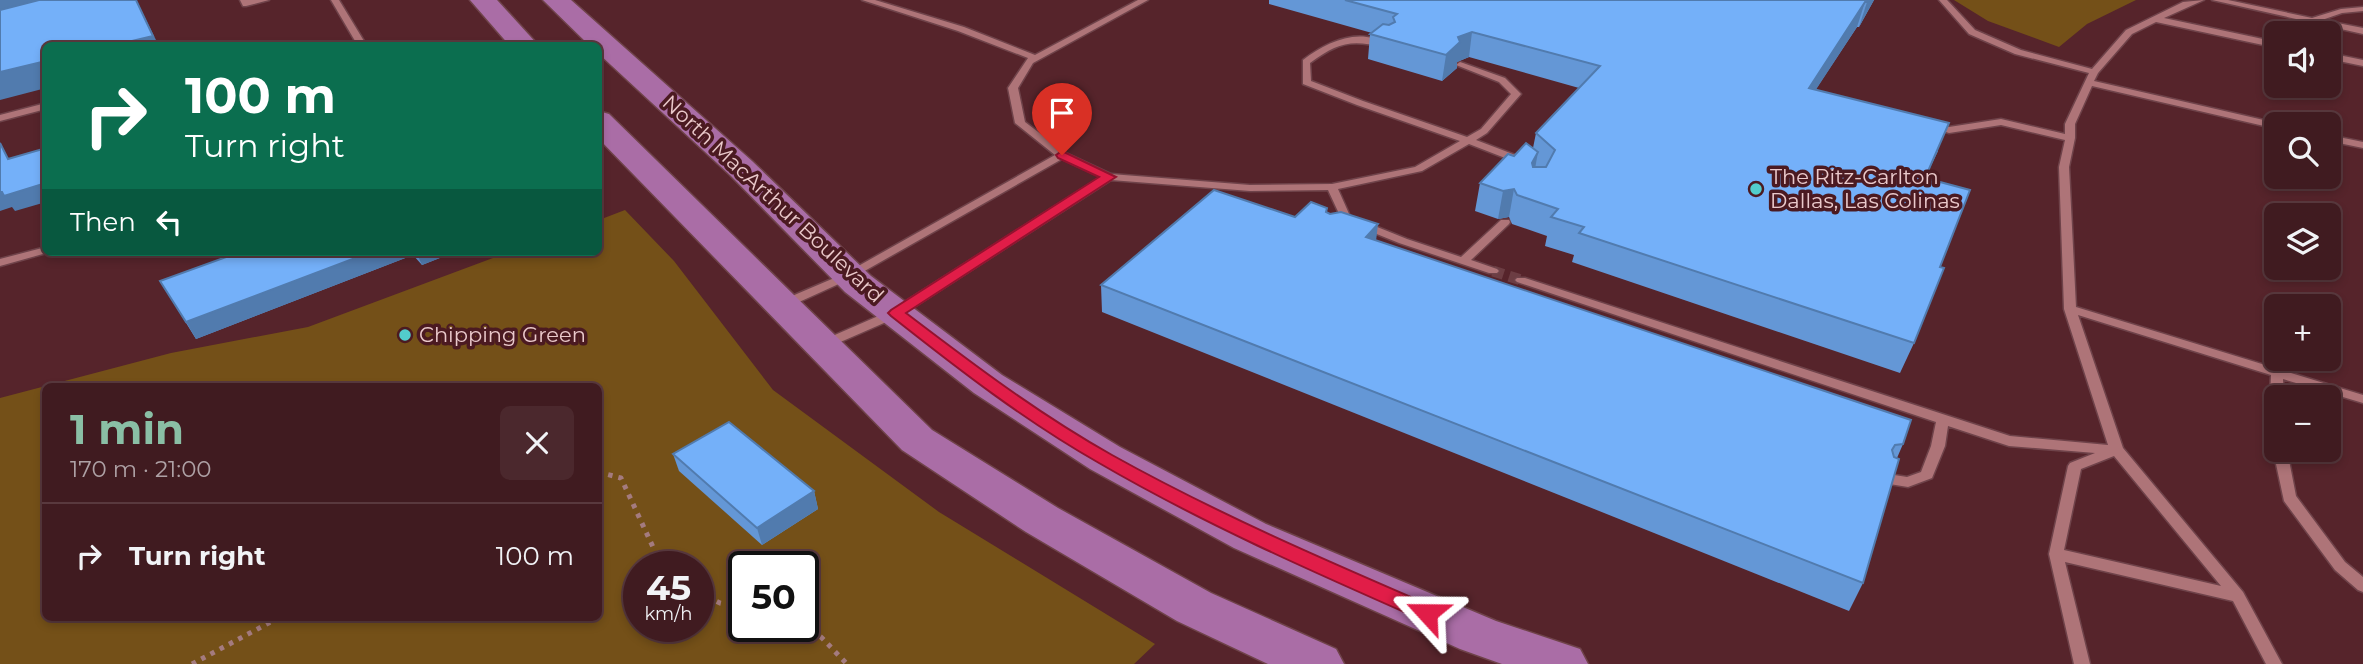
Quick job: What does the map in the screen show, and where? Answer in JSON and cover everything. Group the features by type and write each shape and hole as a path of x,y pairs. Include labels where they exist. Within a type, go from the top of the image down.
{"main road":[{"path":"483,0 522,42"},
{"name":"North MacArthur Boulevard","path":"556,0 741,167 850,275 988,384 1093,451 1238,530 1478,635 1562,664"},
{"path":"602,124 917,440 1042,520 1194,607 1318,664"}],"street":[{"path":"244,0 246,4 265,0"},
{"path":"335,0 361,42"},
{"path":"866,0 961,29 1035,58"},
{"path":"1144,0 1030,61 1013,88 1020,123 1062,155 1109,177 1250,188 1332,187 1418,169 1485,131 1516,94 1502,80 1460,65"},
{"path":"1943,0 1972,32 2091,78"},
{"path":"2200,0 2186,4 2129,32 2091,78 2070,124 2064,167 2070,309 2117,450 2238,596 2274,664"},
{"path":"2216,0 2310,21"},
{"path":"2155,19 2264,42"},
{"path":"2341,27 2363,32"},
{"path":"1387,45 1364,39 1331,42 1306,62 1307,82 1356,104 1471,139 1531,165"},
{"path":"2341,58 2363,63"},
{"path":"0,118 42,107"},
{"path":"1923,123 1949,130 2001,122 2070,138"},
{"path":"2341,140 2363,145"},
{"path":"781,305 850,275 1062,155"},
{"path":"822,345 896,313 1109,177"},
{"path":"1332,187 1343,222 1493,271"},
{"path":"0,263 42,251"},
{"path":"1521,280 2009,441 2117,450"},
{"path":"2070,309 2363,398"},
{"path":"2277,372 2277,385"},
{"path":"1888,479 1908,482 1927,475 1938,446 1943,419"},
{"path":"2082,664 2056,554 2075,466 2117,450"},
{"path":"2282,462 2289,497 2340,566 2363,586"},
{"path":"2056,554 2238,596"}],"lane":[{"path":"2310,21 2342,11 2363,9"},
{"path":"2091,78 2264,123"},
{"path":"1463,261 1505,222"}],"path":[{"path":"602,473 621,478 654,551"},
{"path":"192,664 272,621"},
{"path":"819,636 847,664"}],"shaded area":[{"path":"1954,0 2136,0 2087,24 2059,47 1988,21"},
{"path":"625,210 674,261 773,390 939,512 1155,644 1134,664 0,664 0,398 42,387 42,621 602,621 602,383 57,383 171,353 308,327 498,256 602,256 602,219"}],"building":[{"path":"39,0 136,0 153,36 128,42 42,42 42,62 0,72 0,10"},
{"name":"The Ritz-Carlton Dallas, Las Colinas","path":"1345,0 1869,0 1865,2 1809,88 1949,123 1925,178 1970,190 1940,267 1944,268 1914,343 1579,233 1584,227 1551,217 1558,209 1517,195 1514,189 1503,191 1480,183 1508,154 1514,156 1526,143 1538,152 1532,163 1533,167 1546,167 1555,150 1536,133 1600,66 1472,32 1458,37 1460,42 1446,55 1370,34 1383,24 1395,22 1393,17 1397,14"},
{"path":"0,143 8,159 42,149 42,184 4,196 0,192"},
{"path":"1214,190 1295,217 1311,202 1327,208 1326,212 1330,214 1341,212 1378,224 1366,237 1911,420 1903,444 1895,445 1892,450 1894,457 1899,459 1863,583 1101,285"},
{"path":"229,256 360,256 186,322 160,281"},
{"path":"729,422 814,491 757,528 673,454"}],"tunnel":[{"path":"1493,271 1521,280"}],"place":[{"name":"The Ritz-Carlton Dallas, Las Colinas","path":"1756,189"},
{"name":"Chipping Green","path":"405,335"}],"route":[{"path":"1062,155 1109,177 896,313 988,384 1105,458 1250,536 1427,613"}]}
